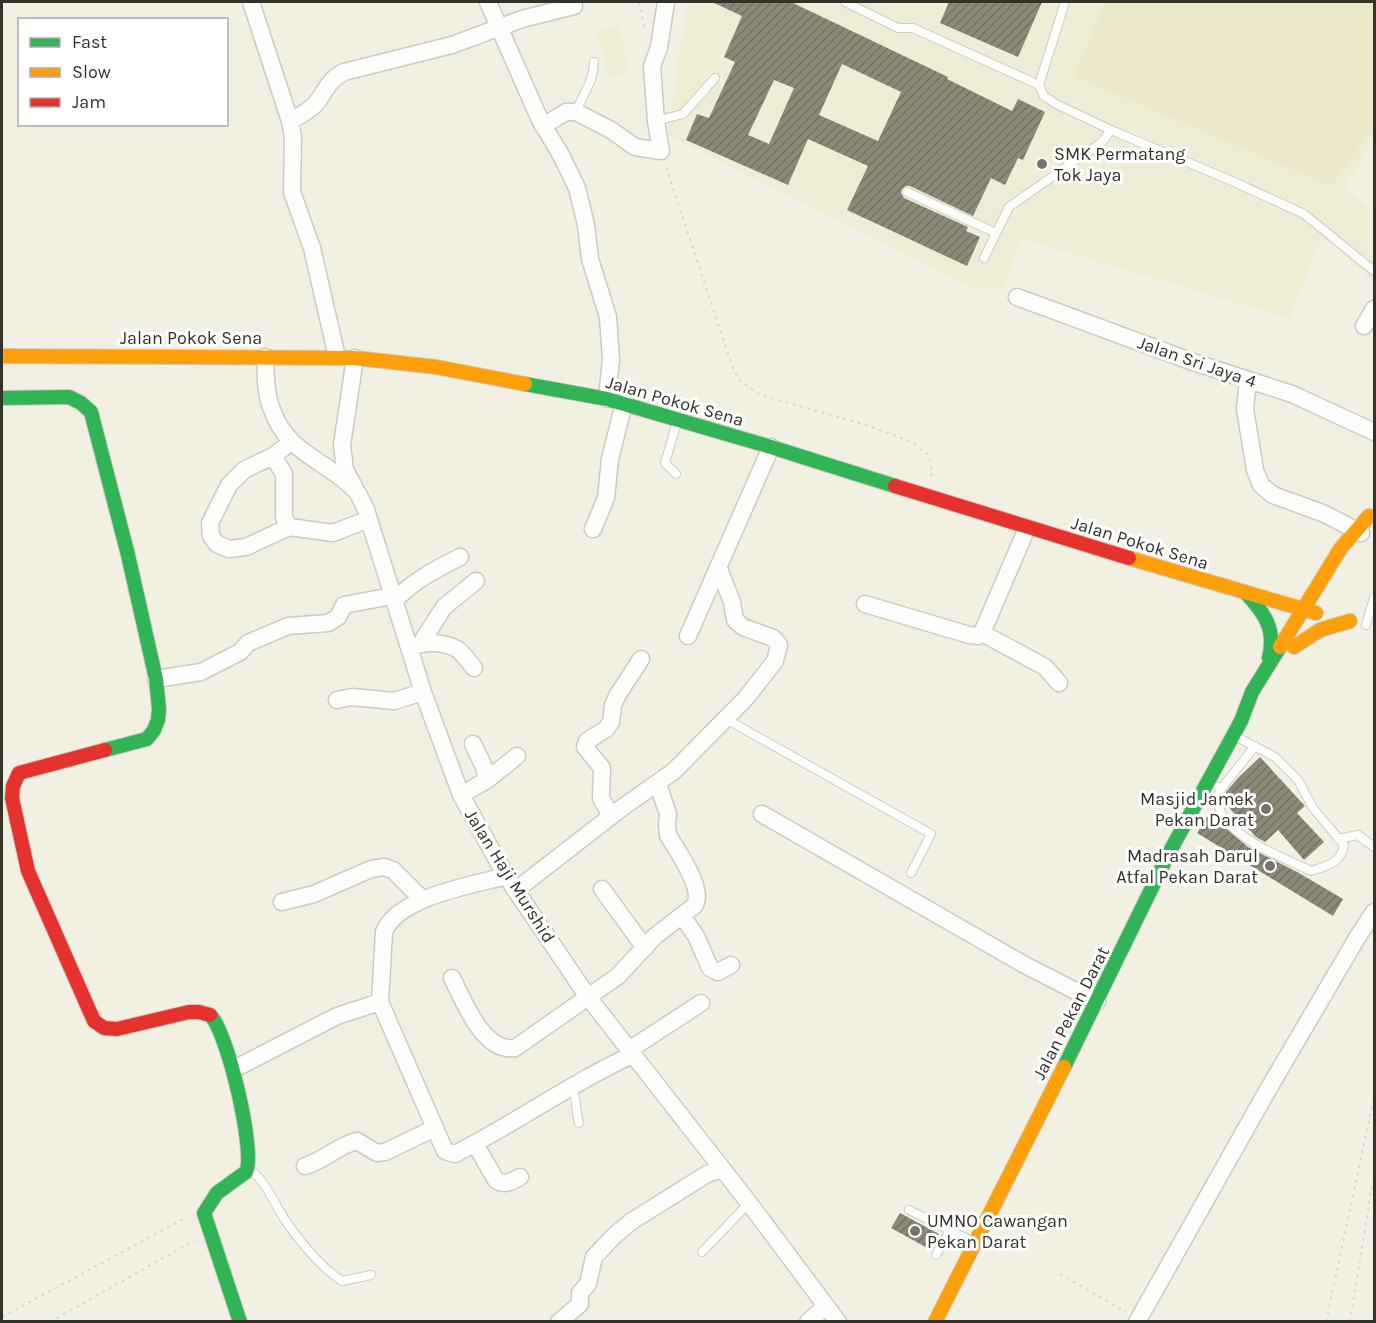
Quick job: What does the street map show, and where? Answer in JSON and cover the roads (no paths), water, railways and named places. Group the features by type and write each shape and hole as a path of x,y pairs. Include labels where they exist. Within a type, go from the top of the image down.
{"main road":[{"name":"Jalan Pokok Sena","path":"2,356 355,358 436,367 615,401 771,447 1027,528 1309,611"},
{"path":"2,398 69,397 81,403 91,412 128,555 156,679 159,709 158,720 147,739 19,773 13,782 11,794 28,871 94,1021 105,1028 117,1029 193,1011 204,1012 217,1022 238,1068 250,1160 248,1169 242,1176 221,1190 204,1213 240,1322"},
{"path":"1241,721 1252,693 1266,668 1352,555 1359,532 1372,511"},
{"path":"1246,593 1261,609 1270,624 1273,636 1266,668"},
{"path":"1241,721 1261,697 1294,647 1309,611"},
{"path":"1294,647 1331,624 1358,623"},
{"name":"Jalan Pekan Darat","path":"935,1322 1170,853 1241,721"}],"street":[{"path":"251,2 290,122 293,137 292,192 312,248 337,357"},
{"path":"488,2 543,126 577,188 586,225 590,259 608,317 615,401 606,498 593,529"},
{"path":"543,126 566,112 576,112 611,130 635,147 661,151 656,122 652,67 659,47 666,2"},
{"path":"290,122 317,102 334,77 344,72 452,45 522,20 574,6"},
{"name":"Jalan Sri Jaya 4","path":"1017,297 1087,324 1292,394 1374,432"},
{"path":"1364,326 1374,309"},
{"name":"Jalan Haji Murshid","path":"265,357 270,406 291,442 357,492 369,519 393,598 416,645 423,692 461,795 511,884 588,998 838,1322"},
{"path":"355,358 342,445 345,470 357,492"},
{"path":"1248,380 1245,409 1255,470 1262,485 1273,495 1325,514 1359,532"},
{"path":"291,442 273,456 244,470 229,485 210,523 211,536 217,543 229,549 246,547 289,528 333,533 369,519"},
{"path":"688,636 771,447"},
{"path":"273,456 285,474 284,517 289,528"},
{"path":"865,604 978,636 982,633 1027,528"},
{"path":"156,679 201,672 240,652 248,644 288,626 328,623 338,617 344,605 393,598 432,571 460,557"},
{"path":"701,1003 631,1052 455,1154 447,1153 380,1002 382,949 387,925 393,919 422,899 511,884 658,784 694,752 746,698 775,661 779,645 774,638 743,627 735,620 732,602 719,569"},
{"path":"416,645 444,607 476,581"},
{"path":"1309,611 1358,623"},
{"path":"982,633 1044,667 1059,683"},
{"path":"416,645 442,644 458,650 474,668"},
{"path":"611,816 601,798 602,768 585,747 587,741 606,729 611,722 613,705 617,696 641,659"},
{"path":"337,700 352,697 394,701 423,692"},
{"path":"473,744 484,767 487,780"},
{"path":"461,795 487,780 518,756"},
{"path":"452,978 479,1029 490,1041 507,1050 515,1048 618,976 654,937 698,901 697,890 668,835 666,825 669,814 658,784"},
{"path":"762,814 1023,964 1097,1002"},
{"path":"282,902 314,894 371,868 384,867 393,870 422,899"},
{"path":"602,889 645,948"},
{"path":"1137,1322 1261,1101 1374,912"},
{"path":"682,916 696,936 710,968 718,972 731,965"},
{"path":"238,1068 337,1016 380,1002"},
{"path":"305,1166 324,1159 350,1143 357,1141 377,1153 385,1152 435,1128"},
{"path":"475,1144 496,1180 508,1183 520,1177"},
{"path":"559,1322 580,1304 580,1293 588,1284 594,1257 615,1235 632,1221 707,1174 722,1169"},
{"path":"808,1322 826,1306"}],"lane":[{"path":"845,2 898,28 913,28 1039,85 1044,96 1056,104 1304,214 1374,271"},
{"path":"1039,85 1065,2"},
{"path":"576,112 581,97 593,79 594,62"},
{"path":"656,122 683,114 715,78"},
{"path":"984,258 1009,207 1102,142 1111,130"},
{"path":"907,192 996,233"},
{"path":"676,474 665,463 679,419"},
{"path":"1358,623 1374,598"},
{"path":"726,719 931,834 911,873"},
{"path":"1233,735 1275,757 1298,780 1313,808 1344,845 1343,852 1337,861 1311,871 1241,834 1224,818 1216,800 1221,789 1255,747"},
{"path":"1207,782 1221,789"},
{"path":"1338,839 1358,835 1374,846"},
{"path":"571,1086 574,1091 576,1116 579,1123"},
{"path":"248,1169 260,1181 287,1223 311,1254 333,1276 342,1281 371,1275"},
{"path":"702,1252 748,1203"},
{"path":"909,1210 974,1242"},
{"path":"936,1255 950,1230"}],"place":[{"name":"SMK Permatang Tok Jaya","path":"1042,164"},
{"name":"Masjid Jamek Pekan Darat","path":"1266,809"},
{"name":"Madrasah Darul Atfal Pekan Darat","path":"1270,866"},
{"name":"UMNO Cawangan Pekan Darat","path":"915,1231"}]}
